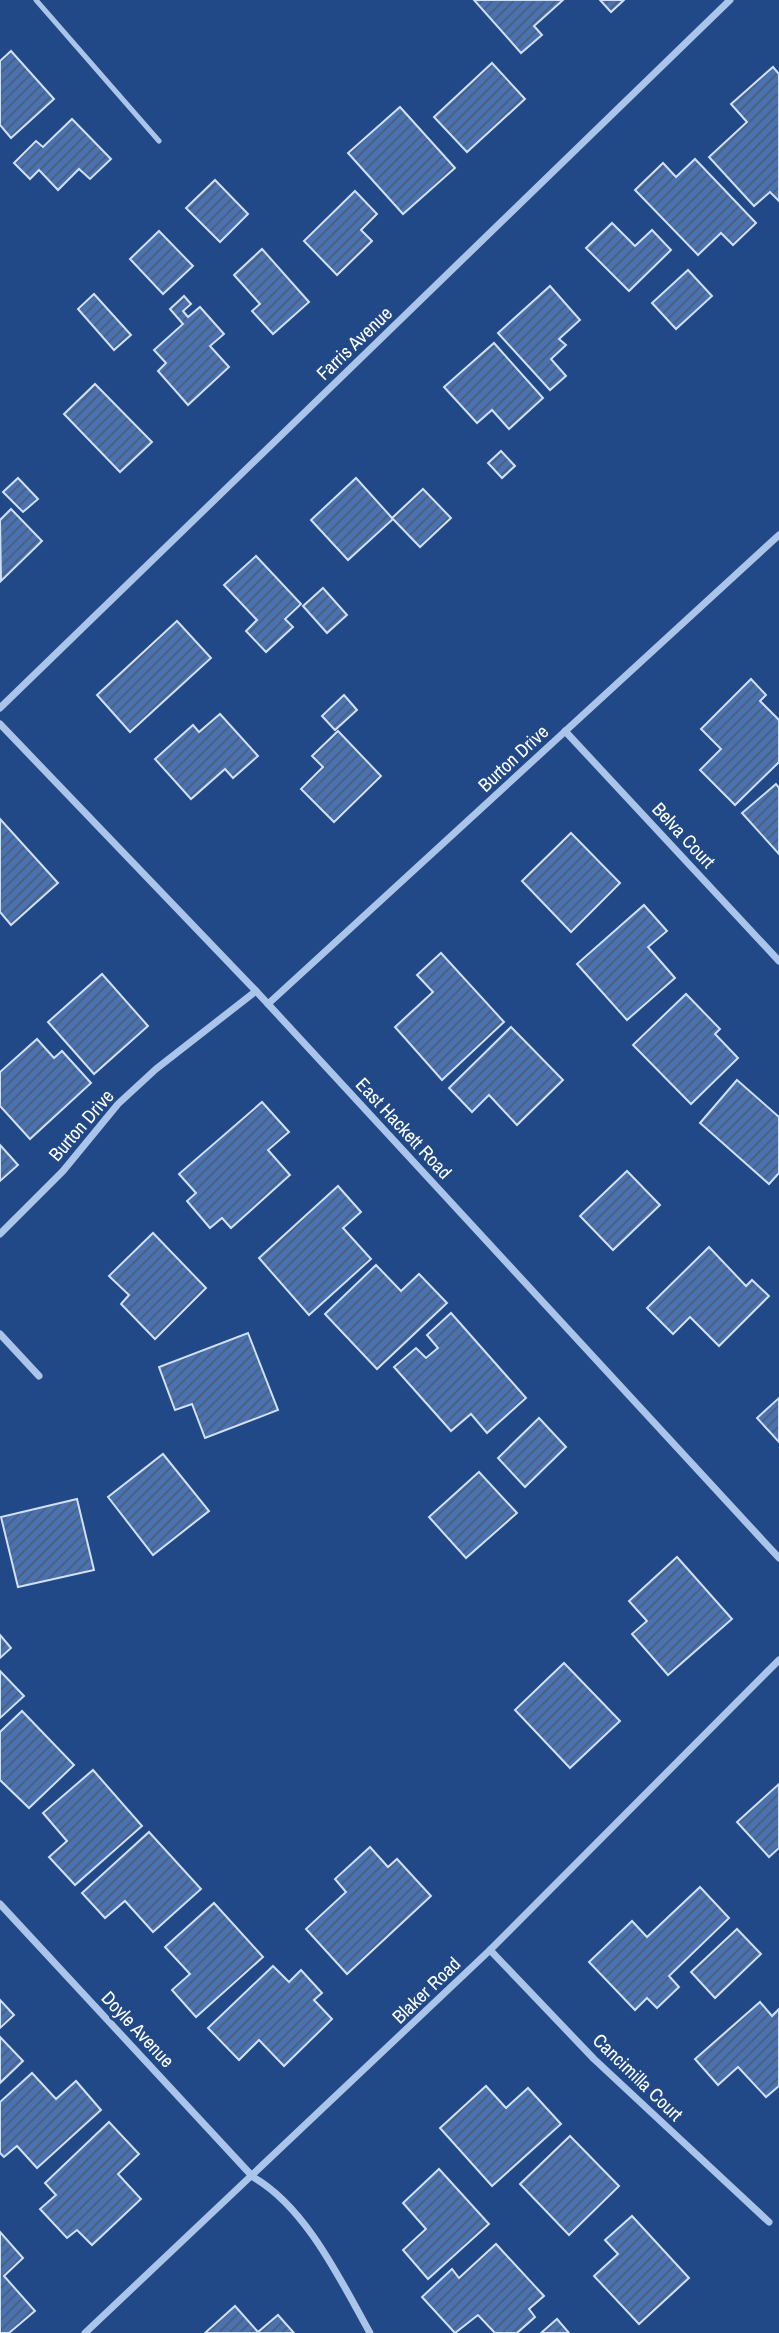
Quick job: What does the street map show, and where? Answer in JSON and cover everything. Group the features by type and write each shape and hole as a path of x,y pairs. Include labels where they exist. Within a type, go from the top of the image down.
{"street":[{"name":"Farris Avenue","path":"0,708 730,0"},
{"name":"Burton Drive","path":"268,1004 779,535"},
{"name":"East Hackett Road","path":"0,724 256,991 779,1558"},
{"name":"Belva Court","path":"565,731 779,961"},
{"name":"Burton Drive","path":"0,1234 63,1171 118,1104 156,1069 256,991"},
{"path":"0,1334 38,1376"},
{"name":"Blaker Road","path":"85,2333 490,1950 779,1660"},
{"name":"Doyle Avenue","path":"0,1904 253,2177 268,2185 311,2234 332,2263 370,2333"},
{"name":"Cancimilla Court","path":"490,1950 594,2059 769,2222"}],"lane":[{"path":"36,0 159,141"}],"building":[{"path":"474,0 563,0 534,26 542,35 521,53"},
{"path":"600,0 624,0 611,12"},
{"path":"11,51 54,99 11,138 0,125 0,61"},
{"path":"492,63 525,99 467,152 434,117"},
{"path":"773,67 779,74 779,201 770,192 754,206 709,157 747,122 731,104"},
{"path":"400,107 455,168 403,214 348,153"},
{"path":"72,119 111,159 90,179 79,169 58,190 39,170 30,179 14,163 36,141 43,147"},
{"path":"695,159 756,223 733,245 721,233 698,255 635,190 663,163 676,177"},
{"path":"215,180 248,214 220,242 186,208"},
{"path":"355,191 377,214 361,230 372,241 337,275 304,241"},
{"path":"612,223 635,246 652,230 671,250 629,291 586,248"},
{"path":"159,231 193,266 163,294 130,259"},
{"path":"262,249 309,302 273,334 252,311 260,304 234,275"},
{"path":"688,270 712,296 676,329 652,303"},
{"path":"550,286 580,320 559,339 566,345 551,359 566,376 550,390 498,333"},
{"path":"94,294 131,335 114,350 78,309"},
{"path":"184,296 191,304 183,311 188,317 200,307 224,334 210,346 229,367 188,405 158,371 166,363 154,350 183,324 170,309"},
{"path":"494,343 543,398 509,429 492,410 477,423 444,387"},
{"path":"95,384 152,442 120,472 64,414"},
{"path":"501,451 515,466 502,478 488,463"},
{"path":"18,478 38,499 23,512 3,492"},
{"path":"356,478 393,519 348,560 311,520"},
{"path":"423,489 451,518 420,547 392,518"},
{"path":"11,509 42,541 1,581 0,520"},
{"path":"256,556 301,604 285,619 293,627 266,652 246,631 257,620 224,585"},
{"path":"323,588 347,615 327,633 303,606"},
{"path":"177,621 211,658 130,732 97,695"},
{"path":"751,679 766,695 760,701 779,720 779,762 735,805 700,770 721,749 701,729"},
{"path":"344,695 357,710 335,730 322,716"},
{"path":"220,714 258,756 233,778 225,769 191,799 155,759 193,725 199,732"},
{"path":"338,731 381,776 334,822 301,789 323,767 312,756"},
{"path":"776,784 779,788 779,854 742,813"},
{"path":"0,819 58,883 11,925 0,912"},
{"path":"571,833 620,883 571,932 522,881"},
{"path":"644,905 667,931 648,947 675,978 627,1020 577,964"},
{"path":"441,953 504,1022 442,1080 395,1027 433,992 417,975"},
{"path":"102,974 148,1026 94,1074 48,1022"},
{"path":"686,994 720,1029 715,1034 738,1058 691,1104 633,1045"},
{"path":"511,1027 563,1080 517,1125 489,1095 472,1112 449,1088"},
{"path":"37,1039 54,1058 62,1051 91,1083 30,1139 0,1106 0,1072"},
{"path":"737,1080 779,1117 779,1173 769,1184 700,1123"},
{"path":"262,1102 289,1132 268,1150 290,1175 231,1228 222,1218 210,1228 187,1201 196,1193 179,1174"},
{"path":"0,1145 18,1165 0,1181"},
{"path":"627,1171 660,1205 613,1250 580,1216"},
{"path":"338,1186 361,1212 343,1228 371,1259 309,1315 259,1258"},
{"path":"153,1233 206,1288 155,1339 121,1304 129,1295 109,1276"},
{"path":"709,1247 746,1286 752,1280 769,1296 719,1346 690,1317 673,1334 647,1308"},
{"path":"376,1265 401,1291 419,1274 447,1303 377,1369 325,1314"},
{"path":"451,1313 526,1398 487,1433 471,1414 451,1431 394,1367 416,1348 426,1358 438,1348 427,1335"},
{"path":"248,1333 278,1410 205,1438 192,1404 175,1410 159,1367"},
{"path":"779,1398 779,1442 757,1418"},
{"path":"539,1418 566,1447 525,1487 498,1458"},
{"path":"163,1454 209,1511 153,1555 108,1497"},
{"path":"479,1472 517,1513 466,1558 429,1517"},
{"path":"77,1499 94,1570 18,1587 1,1517"},
{"path":"677,1557 732,1619 668,1675 632,1634 647,1621 629,1601"},
{"path":"0,1635 11,1648 0,1658"},
{"path":"564,1663 620,1721 570,1768 515,1710"},
{"path":"0,1671 24,1696 0,1718"},
{"path":"22,1711 74,1765 29,1808 0,1780 0,1732"},
{"path":"93,1770 142,1826 75,1885 49,1857 67,1841 43,1813"},
{"path":"779,1784 779,1848 769,1857 737,1822"},
{"path":"149,1832 201,1889 153,1932 125,1901 105,1918 82,1893"},
{"path":"370,1847 388,1867 397,1859 431,1896 347,1974 306,1929 346,1892 335,1879"},
{"path":"700,1887 729,1918 669,1976 679,1987 657,2008 647,1998 635,2010 589,1962 632,1921 647,1937"},
{"path":"214,1903 263,1957 196,2017 172,1990 190,1974 165,1947"},
{"path":"737,1929 761,1954 715,1998 691,1972"},
{"path":"273,1966 289,1982 301,1970 322,1993 314,2000 332,2019 284,2066 259,2040 239,2060 208,2028"},
{"path":"0,2000 14,2015 0,2028"},
{"path":"760,2002 772,2016 779,2009 779,2086 766,2097 738,2067 718,2085 695,2059"},
{"path":"0,2037 23,2061 0,2083"},
{"path":"32,2073 56,2099 76,2081 101,2110 37,2168 17,2146 4,2157 0,2153 0,2102"},
{"path":"486,2086 506,2108 528,2088 561,2124 492,2186 440,2128"},
{"path":"109,2122 139,2154 118,2174 141,2199 92,2245 77,2230 67,2238 40,2209 56,2195 45,2183"},
{"path":"570,2136 619,2186 569,2235 520,2184"},
{"path":"439,2169 489,2224 428,2279 403,2250 426,2229 403,2203"},
{"path":"632,2216 689,2278 639,2324 594,2276 618,2254 605,2240"},
{"path":"0,2232 23,2258 4,2276 35,2311 9,2333 0,2333"},
{"path":"496,2244 544,2296 529,2309 535,2317 517,2333 495,2333 478,2315 455,2333 422,2297 452,2269 459,2278"},
{"path":"235,2306 258,2332 278,2315 294,2333 205,2333"},
{"path":"557,2319 569,2333 541,2333"}]}
